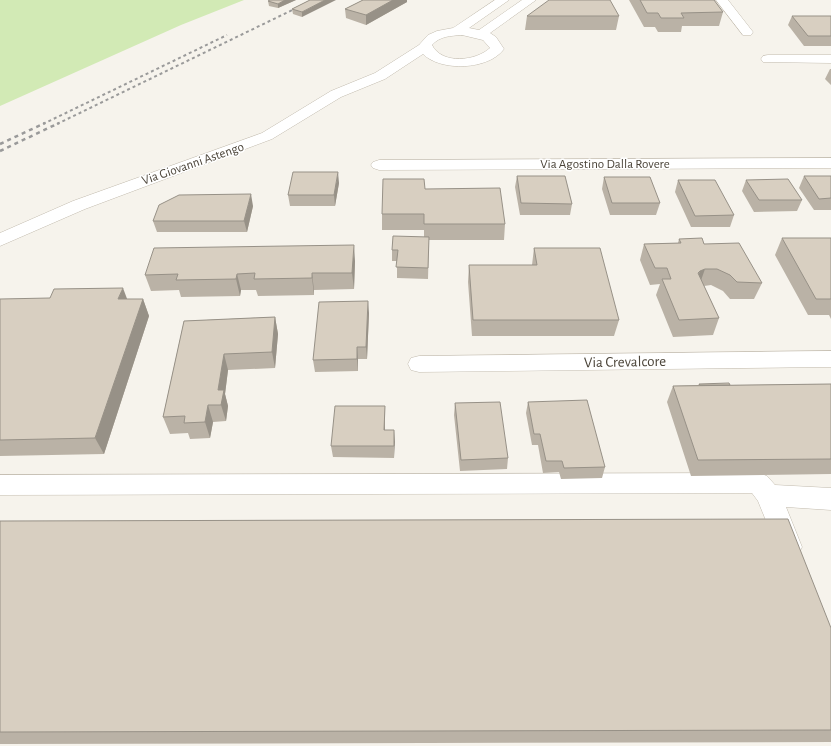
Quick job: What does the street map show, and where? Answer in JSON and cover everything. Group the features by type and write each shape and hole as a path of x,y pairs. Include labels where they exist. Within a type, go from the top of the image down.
{"street":[{"name":"Via Giovanni Astengo","path":"455,32 502,0"},
{"path":"480,34 530,0"},
{"path":"722,0 747,32"},
{"name":"Via Giovanni Astengo","path":"0,240 79,205 253,143 280,129 336,94 380,76 425,47 428,40 435,35 462,31 480,34 494,41 497,49 492,55 484,60 455,63 380,76"},
{"name":"Via Giovanni Astengo","path":"425,47 431,56 455,63"},
{"path":"768,59 831,60"},
{"name":"Via Agostino Dalla Rovere","path":"379,165 831,163"},
{"name":"Via Crevalcore","path":"419,364 831,359"},
{"path":"0,486 758,483 769,494 797,568"},
{"path":"769,494 831,499"}],"green space":[{"path":"0,0 244,0 181,25 0,106"}],"building":[{"path":"285,0 278,4 268,1"},
{"path":"310,0 325,0 302,12 292,9"},
{"path":"363,0 393,0 366,15 345,9"},
{"path":"549,0 610,0 619,16 527,16"},
{"path":"640,0 714,0 723,12 681,13 684,18 661,18 658,13 647,13"},
{"path":"792,16 831,16 831,36 808,36"},
{"path":"293,172 338,172 334,195 288,195"},
{"path":"517,176 565,176 572,204 521,203"},
{"path":"804,176 831,176 831,198 819,199"},
{"path":"604,177 650,177 660,203 612,203"},
{"path":"383,179 424,179 425,189 500,188 505,224 424,224 424,214 382,214"},
{"path":"788,179 802,200 759,200 746,180"},
{"path":"678,180 715,180 734,215 695,216"},
{"path":"251,194 244,221 153,221 159,205 179,195"},
{"path":"393,236 429,237 428,268 396,267 398,250 392,250"},
{"path":"702,238 704,244 739,243 762,283 737,282 730,275 717,269 705,269 700,271 698,273 719,318 679,320 662,279 671,279 667,268 655,268 644,244 681,243 679,239"},
{"path":"782,238 831,238 831,299 816,299"},
{"path":"354,245 352,273 312,273 312,278 254,279 255,273 237,274 236,279 176,280 178,274 145,275 154,248"},
{"path":"534,248 600,248 619,320 473,320 469,265 537,265"},
{"path":"123,288 118,299 143,299 95,438 0,440 0,299 50,298 54,289"},
{"path":"368,301 366,347 357,347 357,359 313,360 319,302"},
{"path":"275,317 272,352 224,354 218,390 224,390 221,405 208,405 205,422 184,423 185,416 163,417 184,321"},
{"path":"729,383 730,385 699,384"},
{"path":"831,384 831,459 698,460 673,386"},
{"path":"587,400 605,467 564,468 562,461 546,461 540,434 534,434 528,402"},
{"path":"500,402 508,458 461,460 455,403"},
{"path":"335,406 385,406 384,430 394,430 394,446 331,446"},
{"path":"788,519 831,628 831,730 0,732 0,521"}],"railway":[{"path":"57,124 313,0"},
{"path":"43,124 227,35"},
{"path":"0,144 45,123"},
{"path":"0,151 59,123"}]}
